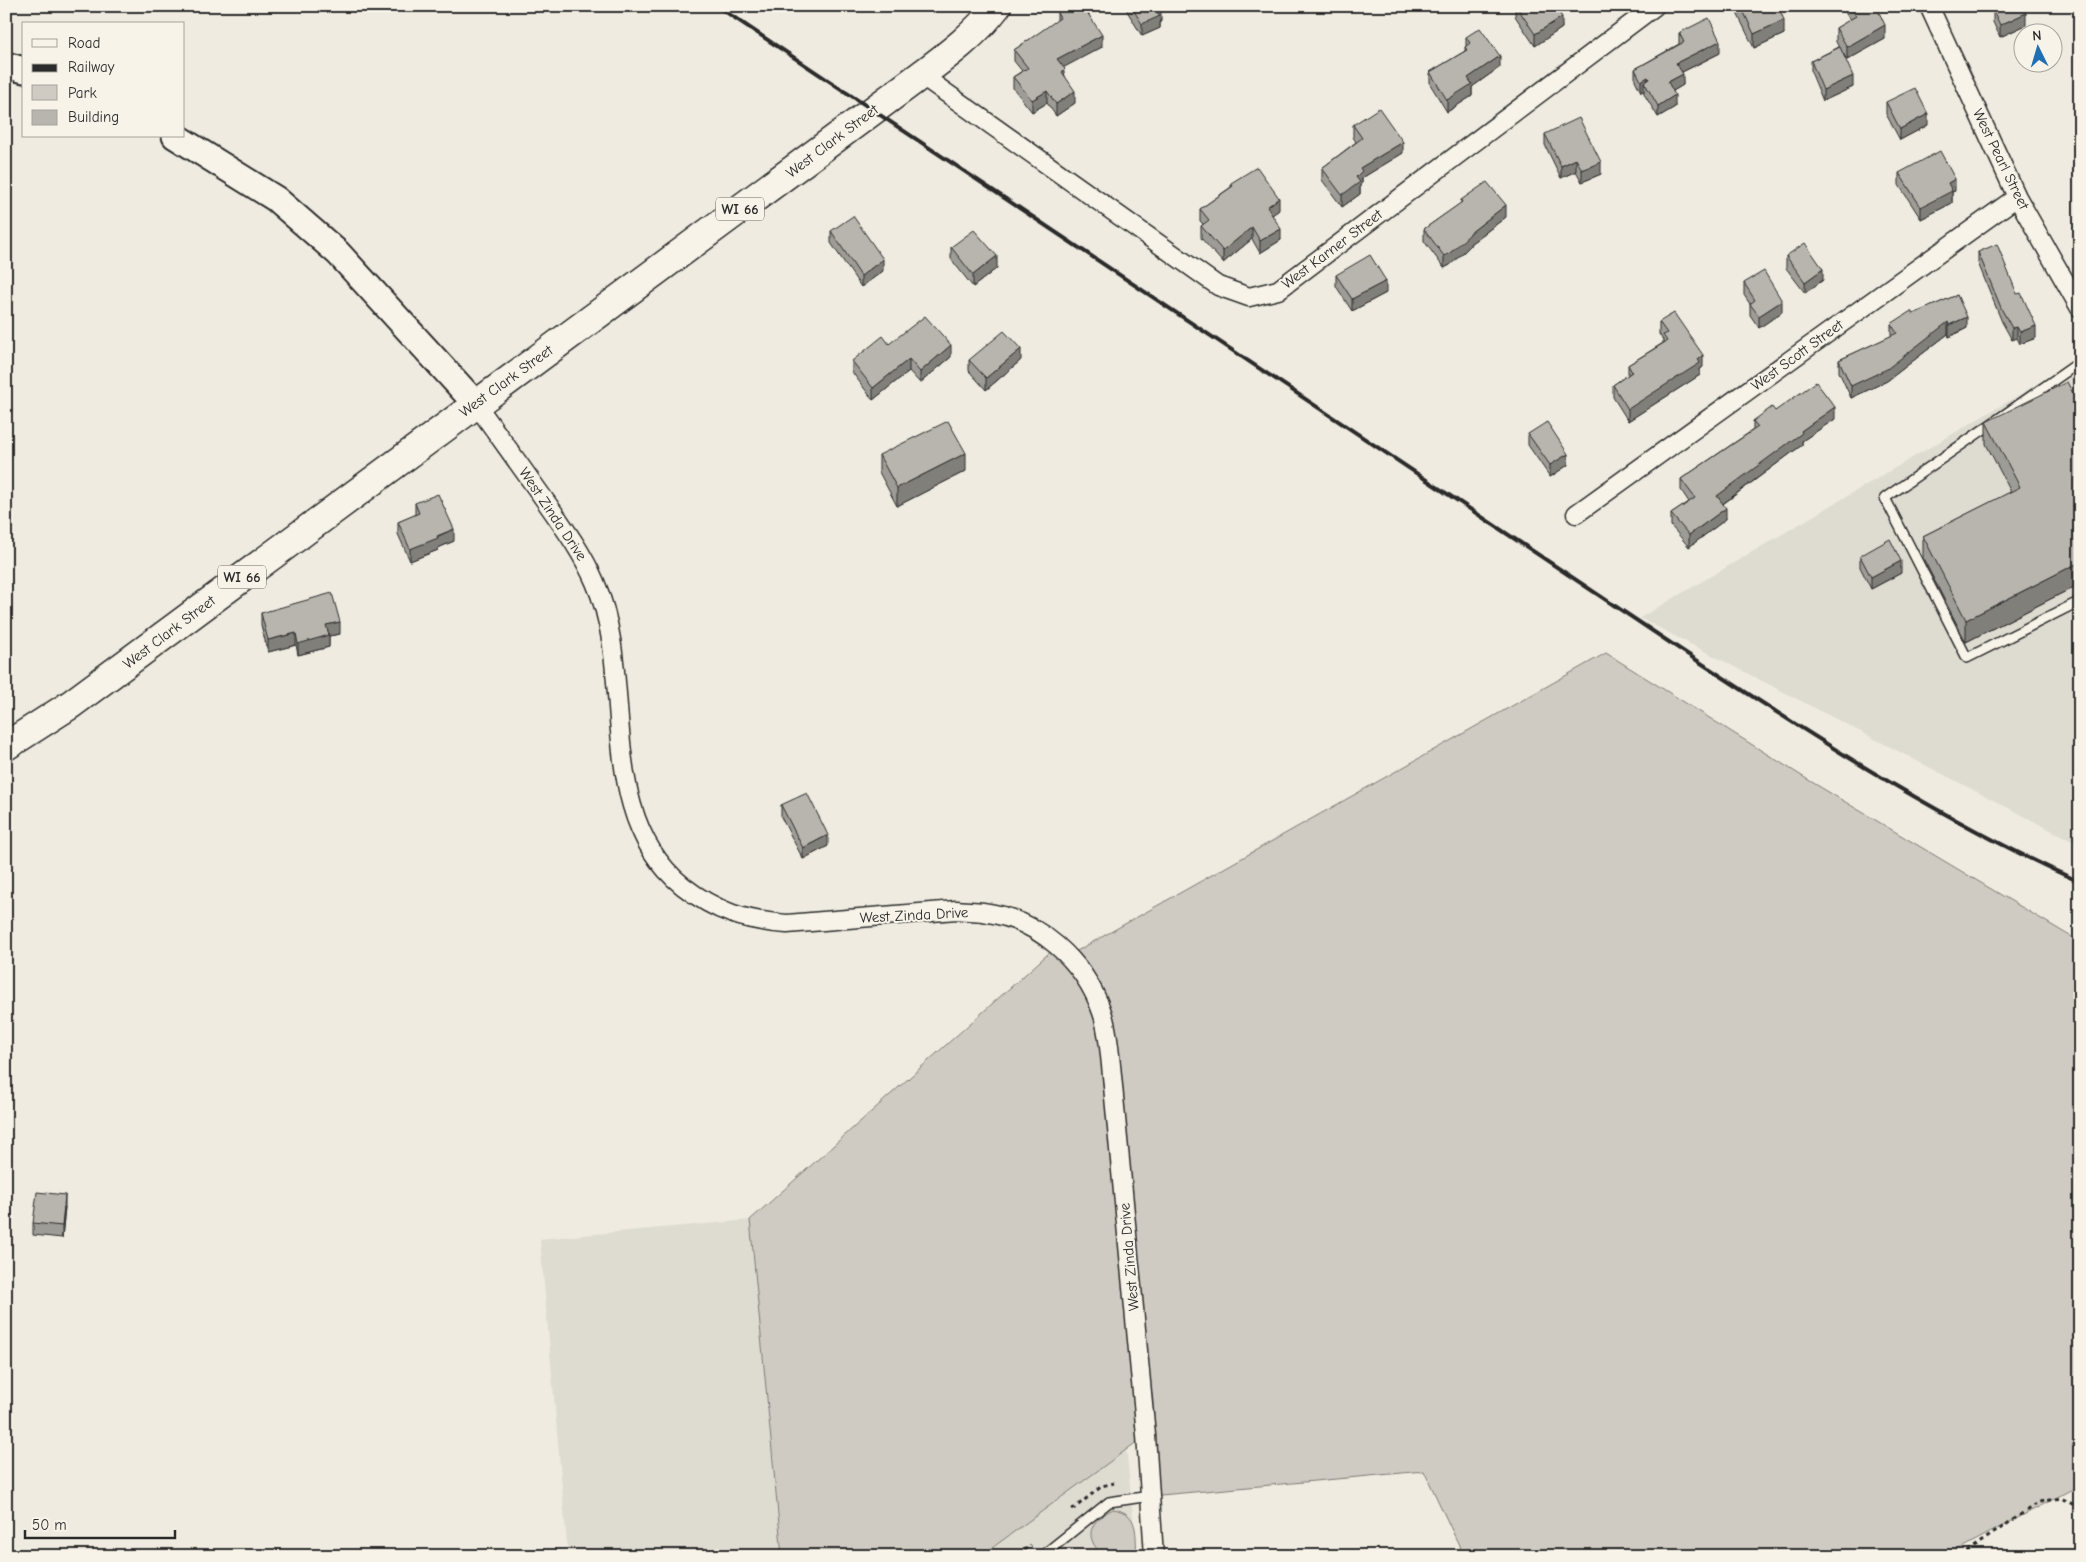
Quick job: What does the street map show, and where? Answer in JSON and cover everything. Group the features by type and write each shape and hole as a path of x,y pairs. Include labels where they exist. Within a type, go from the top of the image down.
{"main road":[{"name":"West Clark Street","path":"6,746 70,705 921,74 972,35 983,25 997,6"}],"street":[{"name":"West Karner Street","path":"921,74 1218,286 1249,297 1278,290 1655,6"},
{"name":"West Pearl Street","path":"1929,6 2017,196 2080,308"},
{"path":"6,65 22,69"},
{"path":"178,138 276,200 338,254 476,404"},
{"name":"West Scott Street","path":"1576,514 2017,196"},
{"name":"West Zinda Drive","path":"476,404 577,546 596,582 605,608 612,649 627,784 633,810 648,844 676,880 709,904 734,915 761,922 787,924 956,910 983,912 1010,918 1035,930 1058,945 1077,965 1092,988 1103,1013 1111,1065 1154,1556"}],"lane":[{"path":"2080,362 1885,498 1967,658 2080,600"},
{"path":"1042,1556 1109,1502 1150,1496"}],"path":[{"path":"1960,1556 2039,1502 2061,1498 2080,1508"}],"shaded area":[{"path":"2080,359 2080,845 1640,618"},
{"path":"750,1220 782,1556 568,1556 540,1239"},
{"path":"1126,1446 1137,1556 980,1556"}],"green space":[{"path":"1606,653 1805,778 2080,942 2080,1485 1946,1556 1464,1556 1424,1471 1150,1496 1145,1436 981,1556 782,1556 750,1220 1058,945 1068,956"},
{"path":"1113,1509 1122,1511 1132,1520 1136,1533 1137,1556 1103,1556 1093,1542 1091,1536 1094,1524"}],"building":[{"path":"1069,6 1083,6 1102,35 1057,59 1065,69 1062,72 1075,91 1056,104 1047,91 1032,100 1013,77 1028,68 1014,50 1060,18 1057,13"},
{"path":"1131,6 1159,6 1161,10 1157,12 1160,16 1142,24"},
{"path":"1516,6 1555,6 1562,17 1535,34"},
{"path":"1741,6 1778,6 1784,20 1754,34"},
{"path":"1850,6 1876,6 1885,25 1847,47 1836,28 1856,16"},
{"path":"2001,6 2023,6 2026,13 2000,25 1993,10"},
{"path":"1709,18 1720,41 1676,63 1683,74 1668,82 1675,95 1658,106 1644,82 1649,79 1648,77 1641,81 1635,69 1684,42 1679,33"},
{"path":"1480,28 1500,56 1468,78 1472,84 1447,100 1430,72 1467,50 1465,47 1470,43 1466,37"},
{"path":"1840,47 1853,76 1823,90 1811,61"},
{"path":"1915,88 1928,114 1900,129 1886,102"},
{"path":"1379,108 1403,142 1360,168 1362,171 1356,177 1360,182 1342,195 1322,168 1362,138 1353,125"},
{"path":"1579,118 1601,162 1582,170 1576,159 1561,166 1545,134"},
{"path":"1940,151 1955,179 1948,183 1952,191 1921,207 1899,173"},
{"path":"1257,167 1279,198 1267,207 1281,229 1260,241 1252,227 1223,251 1201,226 1209,220 1200,209 1233,186 1231,183"},
{"path":"1487,182 1506,205 1444,256 1424,229"},
{"path":"853,216 883,259 861,276 831,231"},
{"path":"974,230 997,256 973,275 951,247"},
{"path":"1805,243 1823,269 1805,282 1786,256"},
{"path":"1997,244 2017,294 2021,293 2036,326 2020,332 2017,327 2012,328 2002,310 1978,252"},
{"path":"1370,255 1386,281 1352,299 1336,275"},
{"path":"1764,271 1782,301 1759,316 1750,304 1755,300 1744,283"},
{"path":"1957,295 1967,317 1949,325 1948,322 1887,369 1851,386 1839,360 1897,333 1891,324 1911,311 1913,314"},
{"path":"1674,313 1703,355 1698,359 1700,363 1628,409 1613,385 1632,372 1628,365 1667,341 1663,335 1667,333 1659,322"},
{"path":"925,316 951,345 920,372 909,359 873,388 852,361 883,336 889,344"},
{"path":"1004,331 1021,349 986,378 969,360"},
{"path":"1816,382 1835,407 1717,496 1726,508 1689,535 1671,514 1695,498 1681,479 1758,427 1753,421 1772,407 1775,411"},
{"path":"2067,382 2080,406 2080,562 1966,620 1923,536 2020,487 1986,422"},
{"path":"948,421 966,453 897,488 879,455"},
{"path":"1547,422 1568,454 1550,465 1528,434"},
{"path":"438,494 454,529 437,536 438,538 410,549 398,522 419,513 415,503"},
{"path":"1890,539 1901,561 1871,577 1860,556"},
{"path":"332,593 340,622 326,625 329,635 298,644 296,633 268,640 261,613"},
{"path":"807,793 828,835 803,848 781,805"},
{"path":"37,1192 65,1195 62,1226 33,1223"}],"railway":[{"path":"717,6 1769,707 1921,800 2026,857 2080,882"}]}
